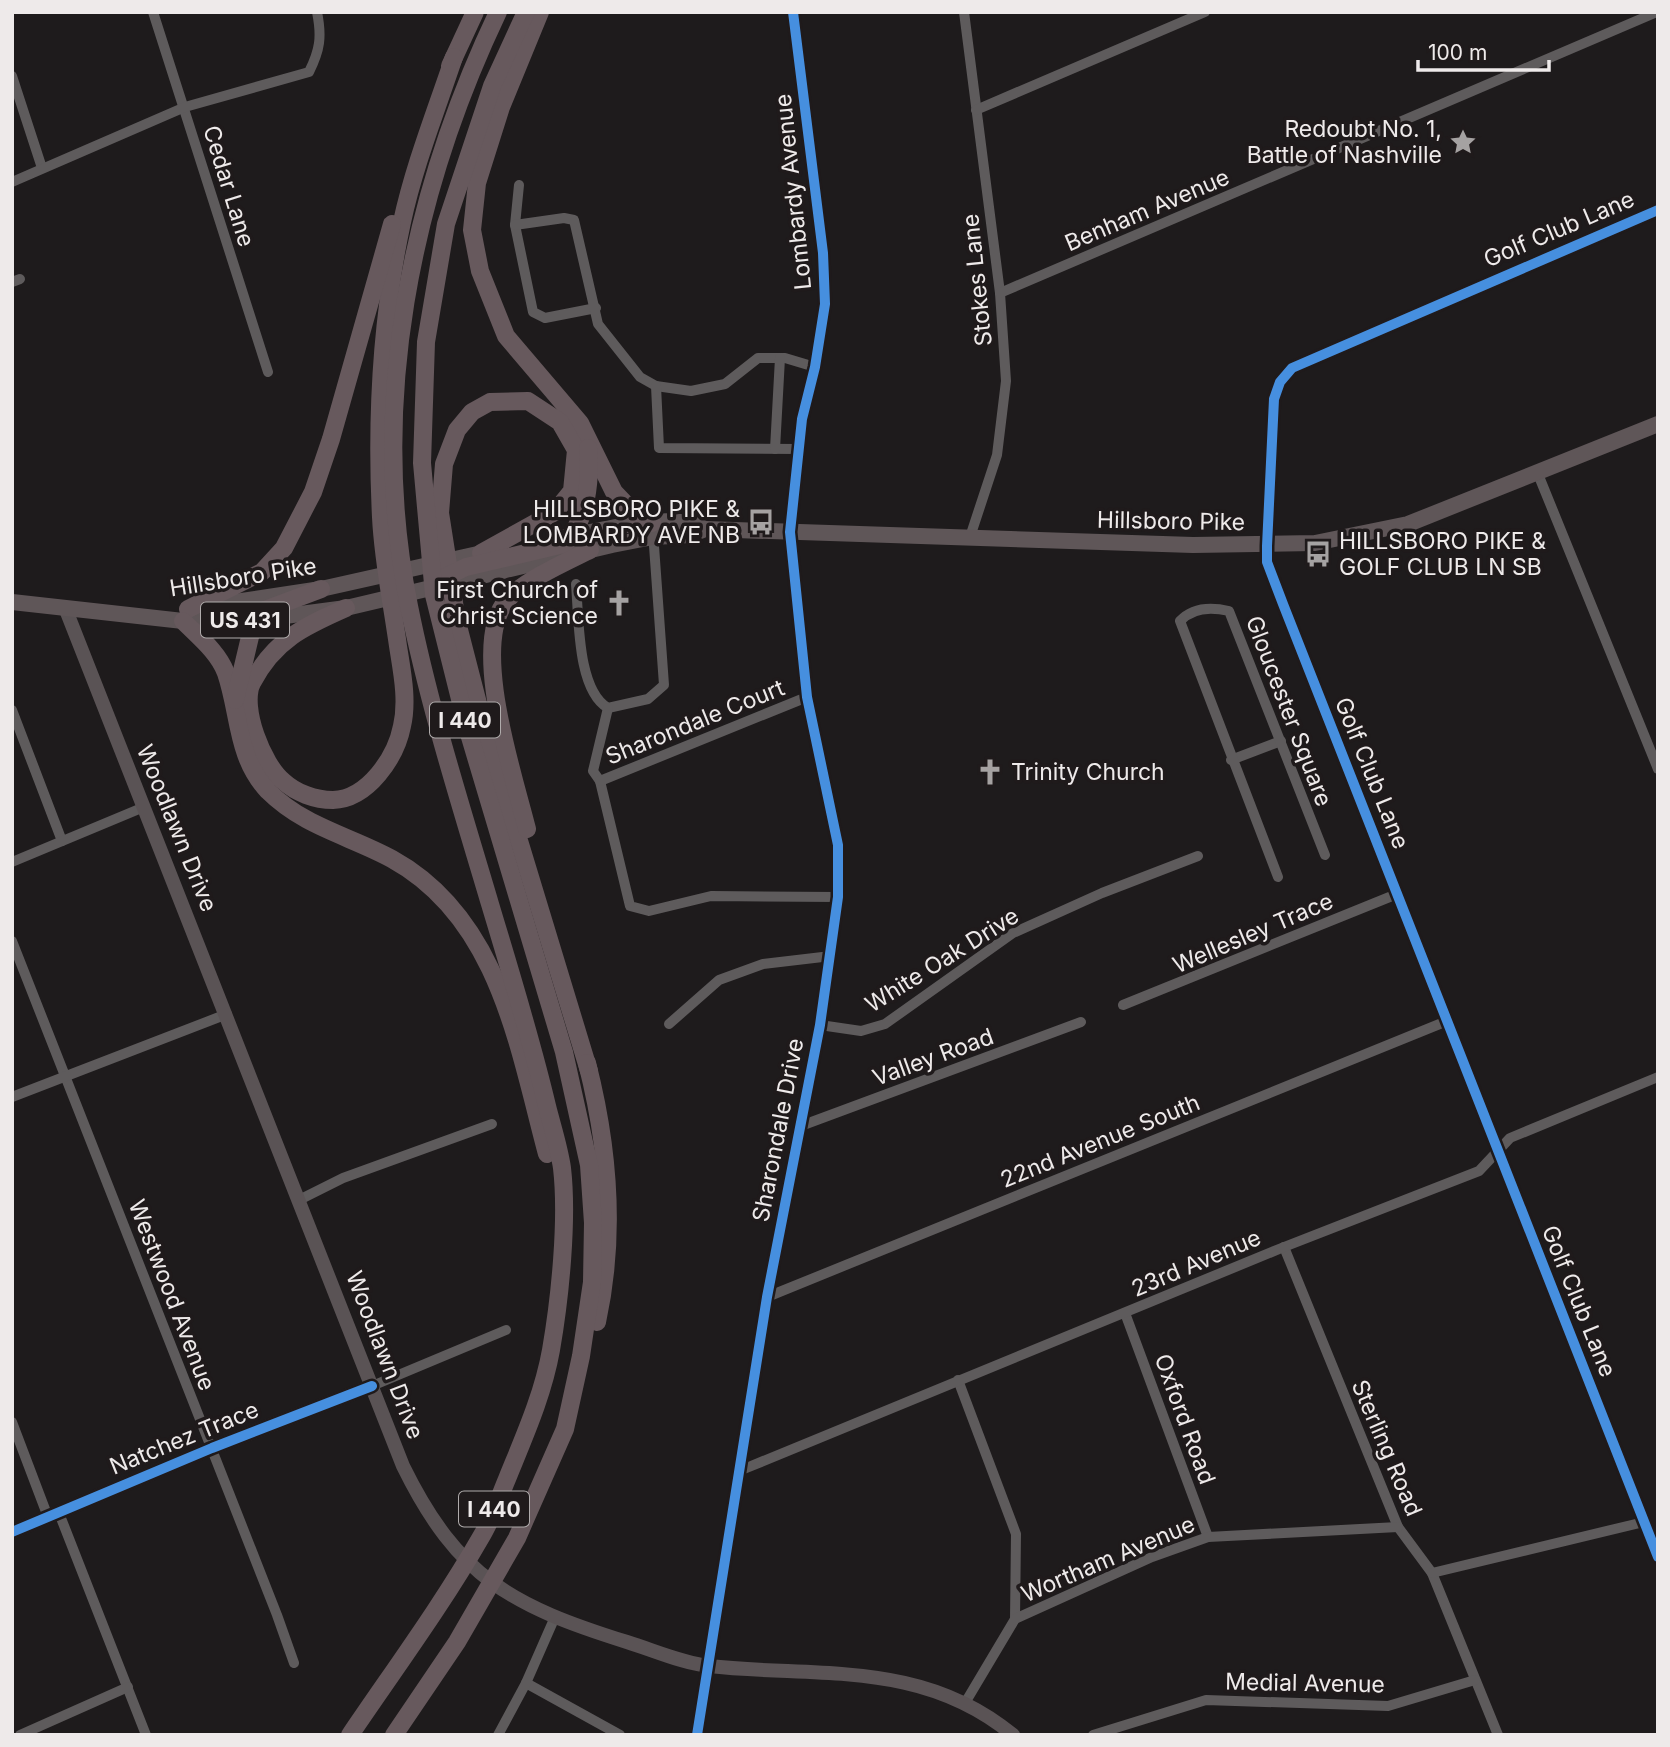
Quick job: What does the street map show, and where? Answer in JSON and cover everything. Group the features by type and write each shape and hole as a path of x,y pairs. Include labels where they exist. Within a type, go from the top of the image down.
{"highway":[{"path":"475,12 411,160 340,408 313,492 273,562 262,572 186,615 217,656 226,673 241,746 253,771 268,791 325,832 363,845 425,880 452,904 482,948 518,1046 551,1170 562,1251"},
{"name":"I 440","path":"350,1735 484,1534 532,1418 551,1351 562,1251 562,1169 536,1058 437,718 408,604 395,468 399,342 416,244 442,148 467,78 498,12"},
{"name":"I 440","path":"394,1735 457,1642 517,1538 565,1429 581,1356 592,1282 593,1223 589,1165 564,1052 467,727 434,595 422,463 426,342 446,224 492,86 526,12"},
{"path":"540,12 501,107 477,183 472,230 480,271 506,336 580,423 614,492 653,530"},
{"path":"346,608 299,629 281,643 250,685 250,719 264,755 282,781 310,797 335,800 364,788 387,765 402,727 404,684 382,541 379,382 402,221 454,57"},
{"path":"432,587 446,576 470,564 555,512 572,491 576,450 560,422 528,401 491,402 472,412 457,430 444,464 440,513 457,622 482,719 589,1071"},
{"path":"470,564 551,548 564,544 573,536 587,496 587,438"},
{"path":"565,1429 586,1369 606,1280 610,1214 605,1155 589,1071 493,692 493,636 507,600 553,568 590,550"},
{"path":"234,706 254,620 265,610 321,589"}],"main road":[{"name":"Hillsboro Pike","path":"186,615 369,578 590,550 691,521 705,529 969,540 1267,546 1361,536 1408,524 1658,424"},
{"name":"Hillsboro Pike","path":"573,536 653,530"},
{"name":"Hillsboro Pike","path":"66,610 143,617 186,615 254,620 346,608 432,587"},
{"name":"US 431","path":"12,602 66,610"},
{"name":"Woodlawn Drive","path":"66,610 404,1466 435,1525 472,1567 517,1601 555,1617 706,1666 867,1674 892,1679 965,1703 1013,1735"},
{"name":"Natchez Trace","path":"12,1532 212,1448 372,1386"}],"street":[{"name":"Cedar Lane","path":"153,12 268,372"},
{"path":"12,181 185,107 309,72 320,52 322,35 317,12"},
{"name":"Lombardy Avenue","path":"790,532 798,449 825,304 823,253 793,12"},
{"name":"Stokes Lane","path":"964,12 1000,293 1006,381 997,455 969,540"},
{"path":"976,110 1205,12"},
{"name":"Benham Avenue","path":"1000,293 1657,12"},
{"path":"12,76 42,168"},
{"path":"519,185 515,225 533,312 545,318 596,308"},
{"name":"Golf Club Lane","path":"1658,210 1292,368 1280,382 1274,399 1267,546 1267,562 1658,1557"},
{"path":"515,225 564,218 574,220 598,324 607,339 640,377 656,386 691,391 725,384 758,358 780,358 815,367"},
{"path":"778,449 780,358"},
{"path":"656,386 659,448 798,449"},
{"path":"1538,474 1658,769"},
{"path":"576,584 587,684 598,702 608,708 648,699 664,685 653,530"},
{"name":"Sharondale Drive","path":"697,1735 767,1297 820,1025 838,897 838,845 807,697 790,532"},
{"name":"Gloucester Square","path":"1278,877 1180,621 1191,613 1214,608 1229,611 1325,855"},
{"name":"Sharondale Court","path":"807,697 600,781 630,906 649,911 711,896 838,897"},
{"path":"600,781 593,771 608,708"},
{"path":"12,710 62,841"},
{"path":"1231,760 1281,741"},
{"path":"12,862 144,807"},
{"name":"White Oak Drive","path":"820,1025 861,1031 885,1024 1013,933 1102,893 1198,856"},
{"name":"Wellesley Trace","path":"1123,1005 1397,894"},
{"name":"Westwood Avenue","path":"12,941 294,1663"},
{"path":"669,1024 719,980 763,964 831,956"},
{"path":"12,1097 227,1014"},
{"name":"22nd Avenue South","path":"767,1297 1447,1021"},
{"name":"Valley Road","path":"798,1127 1081,1022"},
{"name":"23rd Avenue","path":"739,1471 1284,1247 1479,1171 1510,1138 1658,1077"},
{"path":"299,1200 342,1178 492,1124"},
{"name":"Sterling Road","path":"1284,1247 1398,1527 1432,1573 1498,1735"},
{"name":"Oxford Road","path":"1125,1313 1208,1537"},
{"name":"Natchez Trace","path":"372,1386 506,1330"},
{"path":"958,1380 1016,1534 1015,1619"},
{"path":"12,1422 128,1687 146,1735"},
{"path":"1432,1573 1644,1522"},
{"name":"Wortham Avenue","path":"965,1703 1015,1619 1152,1557 1208,1537 1398,1527"},
{"path":"498,1735 526,1683 555,1617"},
{"name":"Medial Avenue","path":"1093,1735 1206,1700 1388,1706 1475,1680"},
{"path":"526,1683 620,1735"},
{"path":"20,1735 128,1687"}],"cycle path":[{"path":"697,1735 767,1297 820,1025 838,897 838,845 807,697 790,532 802,419 815,367 825,304 823,253 793,12"},
{"path":"1658,210 1292,368 1280,382 1274,399 1267,546 1267,562 1283,604 1658,1557"},
{"path":"12,1532 212,1448 372,1386"}],"place":[{"name":"Redoubt No. 1, Battle of Nashville","path":"1463,142"},
{"name":"HILLSBORO PIKE & LOMBARDY AVE NB","path":"761,522"},
{"name":"HILLSBORO PIKE & GOLF CLUB LN SB","path":"1318,554"},
{"name":"First Church of Christ Science","path":"619,603"},
{"name":"Trinity Church","path":"990,772"}]}
